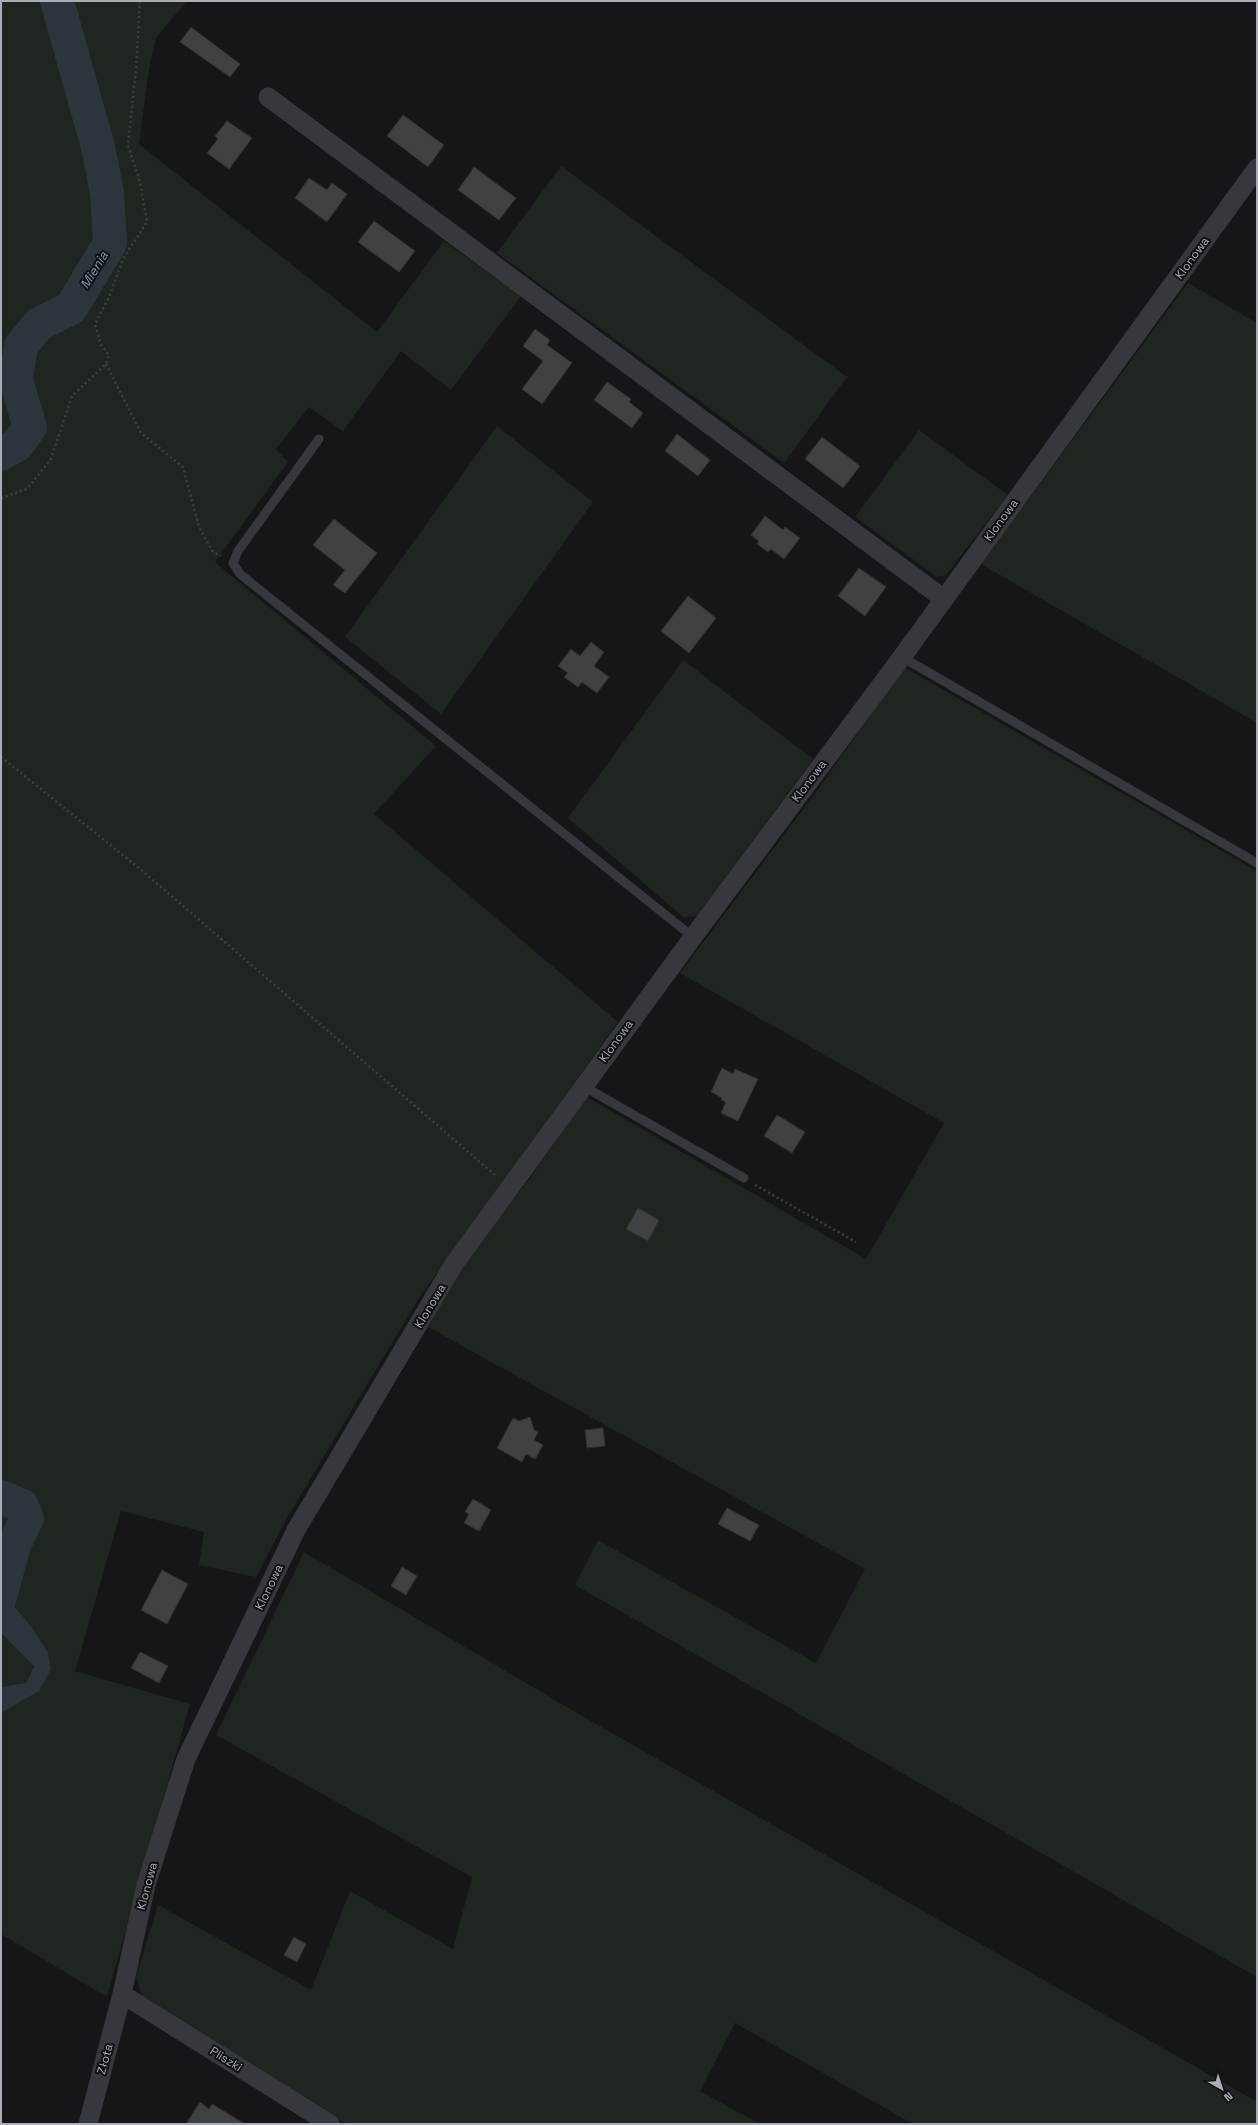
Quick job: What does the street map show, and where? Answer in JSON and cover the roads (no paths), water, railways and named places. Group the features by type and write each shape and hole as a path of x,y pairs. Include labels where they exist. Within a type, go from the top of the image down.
{"street":[{"path":"268,97 944,599"},
{"name":"Klonowa","path":"122,1994 146,1885 186,1759 296,1530 454,1264 693,937 902,658 1257,168"},
{"name":"Złota","path":"88,2124 122,1994"},
{"name":"Pliszki","path":"122,1994 330,2124"}],"lane":[{"path":"319,439 238,550 233,563 240,574 693,937"},
{"path":"902,658 1257,863"},
{"path":"583,1086 744,1178"}],"waterway":[{"name":"Mienia","path":"1,454 17,445 30,427 16,380 21,346 39,324 71,308 110,243 107,193 98,147 57,1"},
{"name":"Mienia","path":"1,1497 22,1506 27,1518 14,1545 1,1593"}]}
